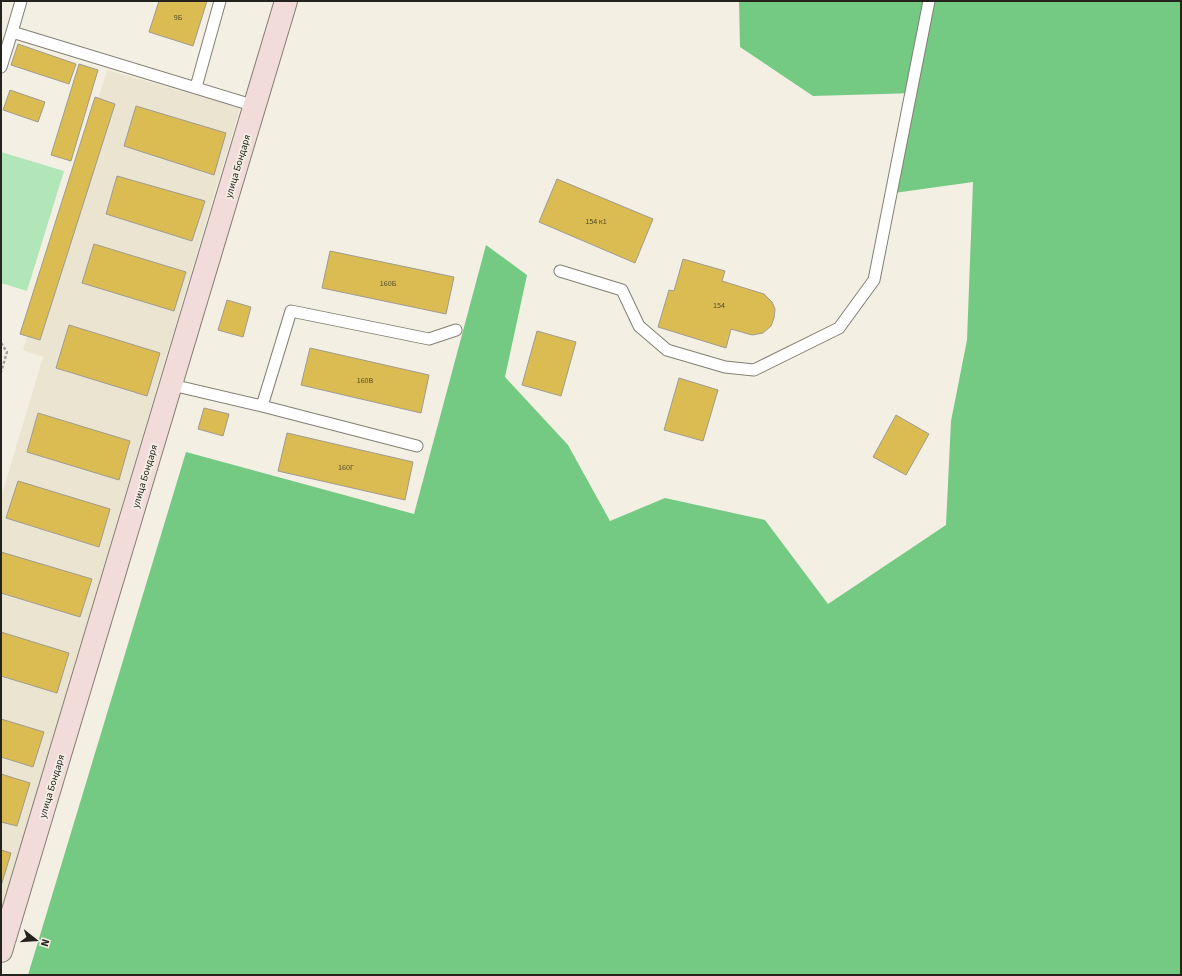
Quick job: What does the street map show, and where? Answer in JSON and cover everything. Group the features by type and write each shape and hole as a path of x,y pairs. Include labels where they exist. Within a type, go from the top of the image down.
{"main road":[{"name":"улица Бондаря","path":"1,951 286,1"}],"lane":[{"path":"1,67 21,1"},
{"path":"196,87 220,1"},
{"path":"560,271 622,290 639,326 667,350 725,367 754,370 839,328 874,280 929,1"},
{"path":"12,32 255,106"},
{"path":"262,406 291,311 429,339 456,330"},
{"path":"172,385 262,406 417,446"}],"path":[{"path":"1,343 7,352 1,372"}],"shaded area":[{"path":"107,70 240,108 1,912 1,498 43,357 23,350"}],"green space":[{"path":"739,1 1181,1 1181,975 28,975 186,452 414,514 486,245 527,275 505,377 568,445 610,521 665,498 765,520 828,604 946,525 951,421 967,340 973,182 894,193 917,93 813,96 740,47"},
{"path":"1,152 64,171 27,291 1,283"}],"building":[{"path":"159,1 207,1 193,46 149,32"},
{"path":"18,44 76,64 69,84 11,65"},
{"path":"79,64 98,70 71,161 51,155"},
{"path":"10,90 45,102 38,122 3,110"},
{"path":"95,97 115,104 40,340 20,334"},
{"path":"136,106 226,133 214,175 124,146"},
{"path":"117,176 205,201 192,241 106,214"},
{"path":"557,179 653,219 635,263 539,222"},
{"path":"94,244 186,272 174,311 82,283"},
{"path":"330,251 454,277 446,314 322,288"},
{"path":"683,259 725,271 722,281 764,294 772,302 775,309 771,326 763,333 752,335 731,329 726,348 658,327 669,290 674,291"},
{"path":"227,300 251,307 243,337 218,330"},
{"path":"69,325 160,353 147,396 56,368"},
{"path":"537,331 576,342 561,396 522,385"},
{"path":"310,348 429,375 421,413 301,385"},
{"path":"679,378 718,390 703,441 664,430"},
{"path":"204,408 229,414 223,436 198,429"},
{"path":"38,413 130,441 119,480 27,452"},
{"path":"896,415 929,434 906,475 873,457"},
{"path":"287,433 413,462 405,500 278,471"},
{"path":"18,481 110,509 99,547 6,518"},
{"path":"1,552 92,579 80,617 1,593"},
{"path":"1,632 69,653 57,693 1,676"},
{"path":"1,719 44,732 33,767 1,757"},
{"path":"1,774 30,783 17,826 1,822"},
{"path":"1,850 11,853 1,886"}]}
